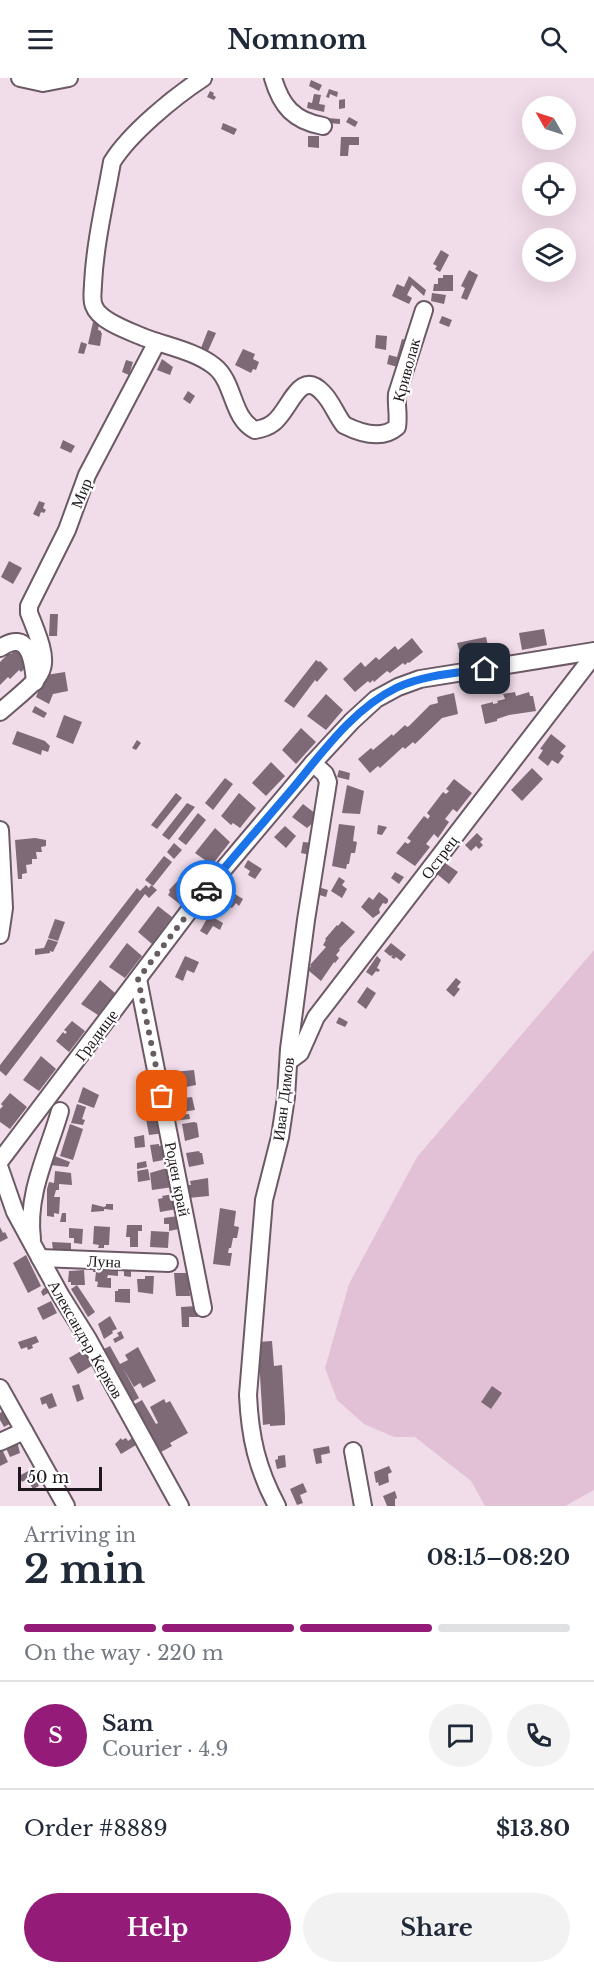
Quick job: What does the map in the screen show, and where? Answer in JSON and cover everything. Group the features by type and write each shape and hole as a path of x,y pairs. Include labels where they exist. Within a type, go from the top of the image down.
{"street":[{"path":"20,78 43,82 69,78"},
{"path":"273,78 276,88 297,118 307,123 323,126"},
{"path":"157,342 108,321 99,314 93,306 94,262 112,162 119,150 134,135 193,81"},
{"name":"Криволак","path":"157,342 201,358 216,367 243,420 248,427 255,430 272,424 302,387 313,384 322,391 344,425 362,432 376,435 386,434 397,427 395,406 397,394 424,310"},
{"name":"Мир","path":"35,682 44,670 45,657 29,613 29,606 67,530 87,475 157,342"},
{"path":"0,648 11,641 21,642 30,651 35,682 0,712"},
{"name":"Градище","path":"0,1161 195,903 313,763 376,699 398,687 420,679 594,653"},
{"name":"Острец","path":"288,1061 300,1053 316,1017 594,653"},
{"name":"Иван Димов","path":"277,1506 258,1465 252,1441 248,1395 264,1200 280,1137 306,920 328,782 325,774 313,763"},
{"path":"0,830 4,908 0,935"},
{"name":"Роден край","path":"138,979 203,1308"},
{"path":"37,1252 30,1222 34,1194 60,1111"},
{"name":"Александър Керков","path":"0,1168 15,1212 180,1506"},
{"name":"Луна","path":"37,1252 169,1263"},
{"path":"0,1388 66,1506"},
{"path":"0,1442 24,1431"},
{"path":"353,1451 363,1506"}],"shaded area":[{"path":"594,950 594,1490 565,1506 485,1506 471,1481 415,1437 394,1437 364,1424 337,1400 325,1368 349,1284 417,1157"}],"building":[{"path":"311,80 322,85 319,91 309,86"},
{"path":"329,89 338,92 337,97 330,94 329,98 326,97"},
{"path":"210,91 216,97 214,100 207,97"},
{"path":"314,94 321,95 319,104 325,105 324,112 307,108 308,102 312,103"},
{"path":"345,99 345,108 339,109 339,100"},
{"path":"349,117 358,122 355,127 346,122"},
{"path":"327,118 340,119 340,124 329,123"},
{"path":"223,123 237,129 234,135 221,129"},
{"path":"308,136 319,136 319,148 308,147"},
{"path":"341,137 359,137 359,145 349,145 348,156 340,156"},
{"path":"441,250 449,255 440,272 433,264"},
{"path":"469,270 478,275 467,300 461,298 465,288 461,286"},
{"path":"443,275 453,275 453,291 433,291 434,284 438,284 438,278 443,278"},
{"path":"409,276 426,290 424,296 412,285 407,295 412,298 409,304 392,296 397,284 404,287"},
{"path":"432,293 446,295 444,304 431,301"},
{"path":"442,316 452,320 449,327 439,323"},
{"path":"93,322 99,324 98,330 102,333 100,346 88,344"},
{"path":"208,330 216,333 208,351 201,348"},
{"path":"376,335 387,336 386,350 375,348"},
{"path":"402,339 409,341 401,368 387,364 389,355 397,357"},
{"path":"81,342 87,344 84,354 78,353"},
{"path":"243,349 255,354 253,359 259,362 256,370 253,369 251,373 235,365"},
{"path":"162,359 173,367 170,375 157,370"},
{"path":"126,360 133,362 129,375 122,372"},
{"path":"188,391 195,396 190,404 183,399"},
{"path":"63,440 75,446 71,453 60,448"},
{"path":"39,501 45,503 43,508 46,510 44,513 41,512 39,517 33,514"},
{"path":"9,561 22,568 13,584 1,577"},
{"path":"50,614 58,614 57,636 49,636"},
{"path":"544,629 547,645 522,650 519,633"},
{"path":"486,637 490,655 462,660 457,643"},
{"path":"412,638 423,652 409,663 405,665 403,663 390,673 387,671 374,682 373,680 370,683 368,681 355,692 343,679 361,662 365,667 376,657 379,660 395,646 398,650"},
{"path":"18,647 30,663 21,672 19,670 0,685 0,662 6,656 3,653 6,650 11,654"},
{"path":"316,660 328,669 317,682 315,680 294,708 284,701"},
{"path":"65,672 68,691 53,694 49,704 36,697 42,682 45,682 46,675"},
{"path":"468,681 470,690 464,691 462,682"},
{"path":"515,692 516,696 529,692 530,696 533,696 536,711 509,715 485,724 481,705 498,703 497,701 505,699 503,694"},
{"path":"454,693 458,714 442,718 415,744 413,742 405,749 403,747 380,768 378,766 370,773 358,759 392,734 393,736 405,725 409,726 430,705 438,703 437,697"},
{"path":"326,694 343,710 326,730 307,716"},
{"path":"35,706 47,713 44,718 32,712"},
{"path":"64,715 82,722 73,744 56,737"},
{"path":"301,728 316,742 296,764 282,750"},
{"path":"17,731 45,741 50,746 48,752 42,750 41,755 12,744"},
{"path":"551,734 566,746 560,753 564,756 558,764 552,760 548,766 538,758 543,750 540,749"},
{"path":"137,740 141,743 136,750 132,748"},
{"path":"271,762 285,776 266,796 252,783"},
{"path":"532,768 543,779 522,801 511,790"},
{"path":"339,770 350,773 349,780 337,777"},
{"path":"225,778 233,784 213,810 205,803"},
{"path":"454,779 472,793 457,812 453,809 445,819 449,822 438,838 434,834 426,844 430,847 415,866 396,853 405,842 408,844 411,841 407,838 424,816 428,819 430,816 427,813 443,792 446,794 449,791 446,789"},
{"path":"347,785 364,791 360,814 342,813"},
{"path":"176,793 182,798 157,829 151,825"},
{"path":"239,793 256,808 240,828 233,823 231,825 221,816"},
{"path":"187,803 195,807 169,840 162,835"},
{"path":"303,804 316,814 315,821 307,828 292,817"},
{"path":"198,813 206,820 186,845 178,839"},
{"path":"339,824 355,826 353,841 357,842 355,853 351,853 346,869 332,866"},
{"path":"378,825 387,827 382,835 377,834"},
{"path":"285,826 296,836 286,848 274,837"},
{"path":"215,828 230,842 212,865 195,853"},
{"path":"477,833 483,839 480,842 483,845 479,849 476,846 471,851 465,845"},
{"path":"35,838 46,840 46,846 41,847 42,852 36,852 37,859 32,859 32,864 26,865 27,873 22,874 22,879 18,879 15,840"},
{"path":"303,842 312,843 310,855 301,853"},
{"path":"174,843 182,850 174,859 167,852"},
{"path":"164,856 172,862 153,886 145,880"},
{"path":"248,860 262,869 255,879 248,875 250,871 244,867"},
{"path":"445,863 458,872 449,884 437,874"},
{"path":"395,872 404,877 399,884 391,878"},
{"path":"185,873 198,883 181,905 168,895 169,890"},
{"path":"339,877 345,881 342,885 347,889 342,898 331,891"},
{"path":"146,885 149,888 151,885 157,890 149,898 145,894 6,1076 0,1071 0,1065 137,888 140,891"},
{"path":"318,887 328,890 326,897 316,894"},
{"path":"230,891 243,899 239,906 236,903 232,908 222,904"},
{"path":"379,892 388,899 388,902 383,903 379,909 380,913 373,918 361,907 369,897 373,900"},
{"path":"158,906 172,917 152,944 138,932"},
{"path":"209,915 223,923 220,930 213,926 207,935 200,931"},
{"path":"55,919 65,922 58,941 48,938"},
{"path":"342,921 355,932 339,949 336,955 339,958 321,981 308,970 326,947 323,945 325,939"},
{"path":"48,939 58,942 53,952 35,955 35,949 44,948"},
{"path":"127,943 142,956 125,978 109,967"},
{"path":"391,943 406,955 401,961 396,957 394,959 391,957 393,955 390,956 384,951"},
{"path":"185,956 199,962 194,973 187,970 183,981 175,977"},
{"path":"377,956 381,960 377,968 380,970 372,976 366,972"},
{"path":"456,978 461,982 457,987 460,989 454,997 446,990"},
{"path":"100,980 115,993 98,1015 81,1004"},
{"path":"367,987 376,993 366,1009 357,1002"},
{"path":"339,1017 348,1022 345,1027 336,1023"},
{"path":"72,1021 85,1031 69,1052 56,1041 63,1032 65,1034 67,1032 64,1030"},
{"path":"41,1056 56,1069 39,1091 23,1080"},
{"path":"194,1070 196,1085 176,1089 173,1072"},
{"path":"83,1087 99,1095 94,1108 78,1102"},
{"path":"158,1087 160,1100 151,1102 151,1106 144,1107 142,1090"},
{"path":"10,1093 27,1107 10,1129 0,1122 0,1109 3,1106 1,1104"},
{"path":"192,1097 195,1110 181,1112 180,1107 177,1107 177,1099"},
{"path":"77,1104 86,1107 82,1119 85,1120 83,1125 71,1123"},
{"path":"189,1114 190,1119 180,1120 179,1115"},
{"path":"159,1116 165,1133 149,1135 146,1119"},
{"path":"197,1123 199,1137 185,1141 182,1124"},
{"path":"70,1124 83,1129 73,1160 60,1156"},
{"path":"144,1135 145,1147 135,1148 134,1137"},
{"path":"159,1144 159,1146 166,1145 169,1159 153,1162 150,1145"},
{"path":"199,1151 202,1153 204,1164 189,1167 186,1153"},
{"path":"52,1155 70,1162 68,1167 50,1165"},
{"path":"146,1161 147,1167 137,1169 137,1163"},
{"path":"170,1167 173,1187 152,1190 150,1173"},
{"path":"148,1169 150,1180 138,1182 137,1171"},
{"path":"55,1171 71,1173 72,1185 59,1184 59,1190 56,1190 54,1197 60,1197 59,1214 54,1213 54,1217 47,1216 47,1189 49,1182 54,1183"},
{"path":"208,1178 209,1196 188,1198 187,1185 191,1185 190,1181"},
{"path":"173,1194 177,1209 160,1212 158,1199"},
{"path":"92,1204 104,1207 106,1204 113,1204 113,1210 104,1209 104,1211 91,1212"},
{"path":"220,1208 236,1211 234,1226 239,1227 237,1238 233,1238 231,1248 229,1248 228,1253 232,1253 230,1266 213,1264"},
{"path":"62,1213 66,1213 66,1222 60,1222"},
{"path":"178,1216 179,1229 169,1231 169,1224 164,1224 164,1218"},
{"path":"127,1225 142,1225 142,1231 138,1231 138,1247 130,1247 130,1237 126,1237"},
{"path":"94,1226 110,1227 109,1245 98,1248 99,1245 93,1244"},
{"path":"0,1227 8,1238 0,1242"},
{"path":"69,1228 83,1229 82,1244 74,1243 74,1238 69,1238"},
{"path":"151,1231 169,1232 168,1248 150,1247"},
{"path":"52,1242 71,1243 71,1250 53,1250"},
{"path":"26,1255 41,1286 28,1293 13,1263"},
{"path":"94,1265 118,1266 118,1276 108,1275 107,1278 111,1278 111,1288 97,1287 96,1272 93,1272"},
{"path":"124,1266 131,1266 131,1277 124,1276"},
{"path":"84,1270 85,1285 71,1285 71,1282 68,1282 69,1271"},
{"path":"174,1273 188,1273 190,1296 176,1296"},
{"path":"145,1276 154,1276 153,1294 138,1292 137,1279 145,1279"},
{"path":"50,1285 53,1290 43,1296 41,1292"},
{"path":"77,1285 95,1312 88,1317 71,1289"},
{"path":"130,1289 130,1303 115,1302 115,1291"},
{"path":"51,1301 57,1313 43,1320 37,1308"},
{"path":"197,1306 198,1317 189,1317 189,1327 182,1327 181,1307"},
{"path":"110,1316 117,1329 104,1339 98,1324"},
{"path":"121,1331 124,1338 115,1343 113,1339 119,1336 117,1333"},
{"path":"36,1336 39,1342 32,1345 33,1348 21,1349 18,1342"},
{"path":"272,1341 274,1366 282,1365 285,1425 270,1426 270,1424 263,1425 258,1342"},
{"path":"110,1346 120,1364 128,1360 125,1355 138,1347 156,1381 143,1388 140,1383 134,1387 123,1368 139,1398 132,1402 102,1350"},
{"path":"86,1348 95,1364 78,1374 69,1358"},
{"path":"79,1384 84,1399 77,1402 72,1386"},
{"path":"492,1386 502,1393 491,1409 481,1402"},
{"path":"52,1393 57,1406 49,1409 46,1403 42,1405 40,1398"},
{"path":"164,1399 166,1403 170,1401 188,1433 170,1443 172,1446 161,1452 133,1405 142,1400 156,1424 158,1423 150,1407"},
{"path":"6,1409 13,1422 4,1427 0,1420 0,1413"},
{"path":"121,1438 122,1440 126,1438 128,1441 132,1438 136,1445 121,1454 115,1444"},
{"path":"17,1441 20,1453 10,1457 5,1446"},
{"path":"0,1445 8,1462 0,1466"},
{"path":"329,1446 330,1453 321,1455 322,1463 316,1464 313,1449"},
{"path":"285,1455 286,1467 277,1469 275,1460 278,1456"},
{"path":"389,1466 392,1472 388,1474 389,1482 379,1486 378,1482 376,1483 374,1472"},
{"path":"30,1470 39,1486 33,1489 27,1479 22,1482 19,1476"},
{"path":"303,1483 307,1492 300,1495 303,1503 297,1505 290,1489"},
{"path":"395,1491 397,1498 395,1506 387,1506 383,1496"}],"way so far":[{"path":"162,1096 138,979 206,890"}],"route":[{"path":"206,890 313,763 376,699 398,687 420,679 485,669"}]}
